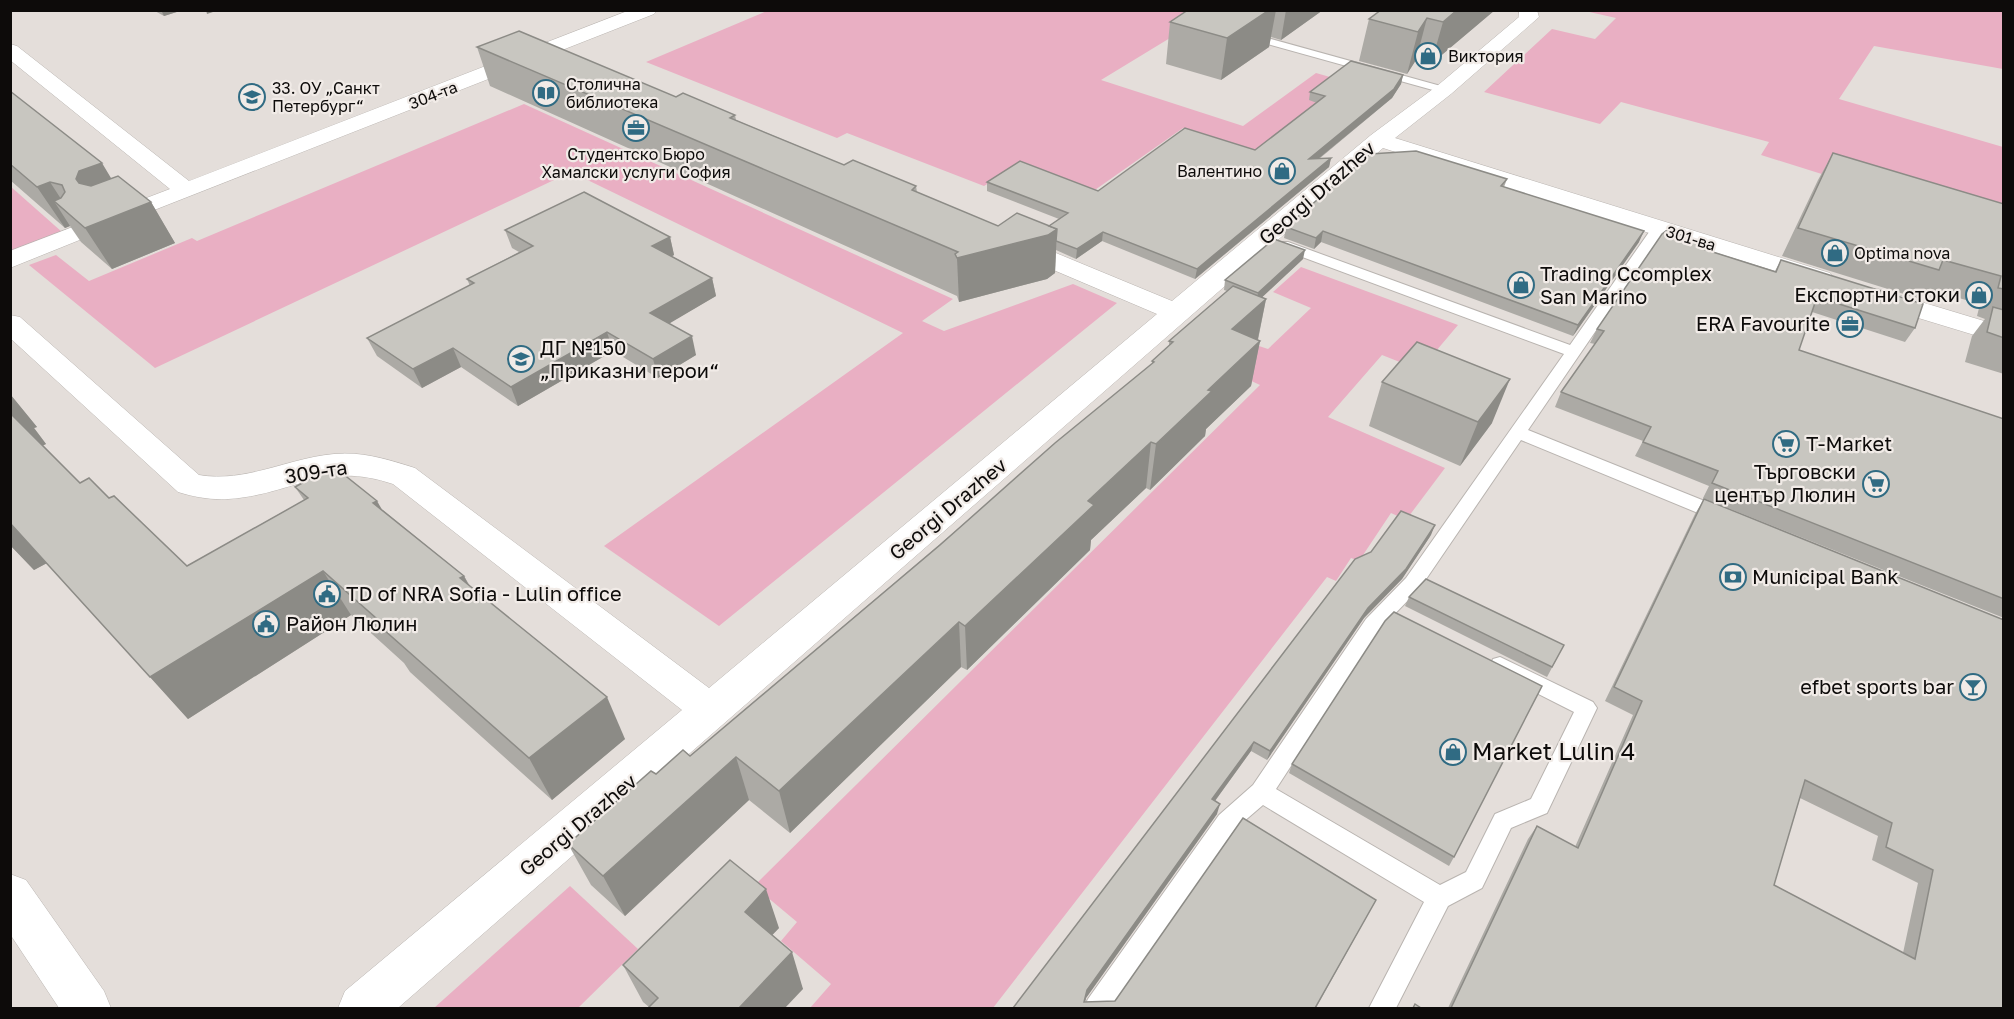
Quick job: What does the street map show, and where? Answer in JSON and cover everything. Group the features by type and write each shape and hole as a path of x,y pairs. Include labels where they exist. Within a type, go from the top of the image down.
{"street":[{"name":"304-та","path":"116,218 648,10"},
{"name":"Georgi Drazhev","path":"362,1008 1379,140 1444,90 1526,21 1530,17 1528,10"},
{"path":"10,50 186,190"},
{"path":"550,50 579,62"},
{"name":"301-ва","path":"1379,140 2004,336"},
{"path":"21,256 78,232"},
{"path":"989,234 1177,313"},
{"name":"309-та","path":"10,323 189,484 206,489 252,486 293,473 335,464 374,465 404,476 711,711"},
{"path":"10,895 87,1008"}],"lane":[{"path":"1236,32 1444,90"},
{"path":"1097,1008 1227,822 1261,792 1373,624 1413,583 1659,228"},
{"path":"1265,238 1574,352"},
{"path":"1516,432 1742,524"},
{"path":"1388,609 1408,620"},
{"path":"1382,1008 1439,898 1474,880 1503,821 1539,806 1586,708 1482,656"},
{"path":"1261,792 1439,898"}],"shaded area":[{"path":"1216,10 1101,80 1243,126 1316,73 1344,81 1253,152 1183,128 1092,192 1018,165 984,186 847,133 837,138 646,62 767,11"},
{"path":"1585,11 2003,11 2003,69 1874,46 1839,99 2003,147 2003,231 1761,155 1769,142 1621,102 1600,124 1484,92 1552,29 1595,39 1616,18"},
{"path":"524,104 953,299 922,321 944,331 1073,284 1117,303 719,626 604,546 903,333 571,172 155,368 29,265 56,255 89,281 192,238 197,241"},
{"path":"10,186 62,232 11,252"},
{"path":"1301,267 1458,325 1420,370 1382,355 1328,417 1445,468 1406,520 1391,513 1359,561 1351,558 1336,581 1327,577 993,1008 810,1008 831,984 781,941 797,922 754,886 1260,385 1232,372 1259,346 1268,349 1311,308 1273,292"},
{"path":"570,886 638,949 578,1008 434,1008"}],"building":[{"path":"1188,10 1269,10 1227,38 1170,22"},
{"path":"1381,10 1457,10 1443,22 1427,18 1418,32 1369,19"},
{"path":"519,31 676,97 683,93 735,115 730,118 844,165 853,160 916,186 912,190 998,226 1017,213 1057,229 1048,235 957,258 955,254 958,252 477,47"},
{"path":"1351,61 1403,75 1394,89 1309,159 1331,158 1197,269 1103,232 1077,249 1056,241 1057,229 1049,226 1068,213 987,182 1020,161 1098,191 1185,128 1255,150 1325,96 1310,92"},
{"path":"10,91 102,163 79,171 76,179 79,183 91,186 118,176 151,202 85,228 54,201 61,198 65,192 62,185 50,182 37,187 10,164"},
{"path":"1416,151 1507,179 1501,186 1644,231 1578,325 1323,231 1316,238 1286,227 1370,154"},
{"path":"1833,153 2004,204 2004,289 1998,288 2001,276 1943,260 1939,270 1798,228"},
{"path":"584,192 670,237 652,246 712,278 650,313 692,336 653,359 607,332 511,387 453,348 413,369 367,338 474,283 467,279 533,246 505,230"},
{"path":"1667,230 1701,242 1697,247 1776,272 1781,260 1923,304 1915,328 1817,297 1799,350 2004,419 2004,599 1712,483 1718,471 1643,442 1651,427 1561,392 1604,331 1597,329"},
{"path":"1274,239 1305,250 1258,293 1225,280"},
{"path":"1233,286 1266,299 1232,329 1260,341 1156,444 1151,442 1088,501 1094,505 965,626 959,622 779,791 736,757 603,876 568,844 651,771 656,774 683,750 690,756 940,545 1055,443 1154,362 1152,361 1173,342 1169,341"},
{"path":"1993,307 2004,310 2004,338 1987,332"},
{"path":"1417,342 1510,379 1478,422 1382,382"},
{"path":"10,413 80,483 89,478 109,498 114,496 187,566 308,498 295,487 333,466 377,501 373,503 464,576 460,578 607,697 529,758 383,629 386,627 323,571 150,677 10,523"},
{"path":"1704,499 2004,620 2004,1008 1451,1008 1537,826 1578,848 1642,701 1614,687","holes":["1805,780 1892,823 1886,847 1933,870 1915,959 1774,885"]},
{"path":"1401,511 1435,525 1406,569 1368,608 1270,751 1254,742 1212,799 1220,804 1087,990 1084,1002 1115,1001 1243,818 1376,900 1315,1008 1013,1008 1355,559 1371,552"},
{"path":"1426,579 1564,645 1552,667 1409,597"},
{"path":"1394,612 1542,686 1454,857 1292,764 1385,621"},
{"path":"730,860 766,889 745,912 792,952 739,1008 648,1008 658,998 623,965"}],"place":[{"name":"Виктория","path":"1428,56"},
{"name":"Столична библиотека","path":"546,93"},
{"name":"33. ОУ „Санкт Петербург“","path":"252,97"},
{"name":"Студентско Бюро Хамалски услуги София","path":"636,128"},
{"name":"Валентино","path":"1282,171"},
{"name":"Optima nova","path":"1835,253"},
{"name":"Trading Ccomplex San Marino","path":"1521,285"},
{"name":"Експортни стоки","path":"1979,295"},
{"name":"ERA Favourite","path":"1850,324"},
{"name":"ДГ №150 „Приказни герои“","path":"521,359"},
{"name":"T-Market","path":"1786,444"},
{"name":"Търговски център Люлин","path":"1876,484"},
{"name":"Municipal Bank","path":"1733,577"},
{"name":"TD of NRA Sofia - Lulin office","path":"327,594"},
{"name":"Район Люлин","path":"266,624"},
{"name":"efbet sports bar","path":"1973,687"},
{"name":"Market Lulin 4","path":"1453,752"}]}
